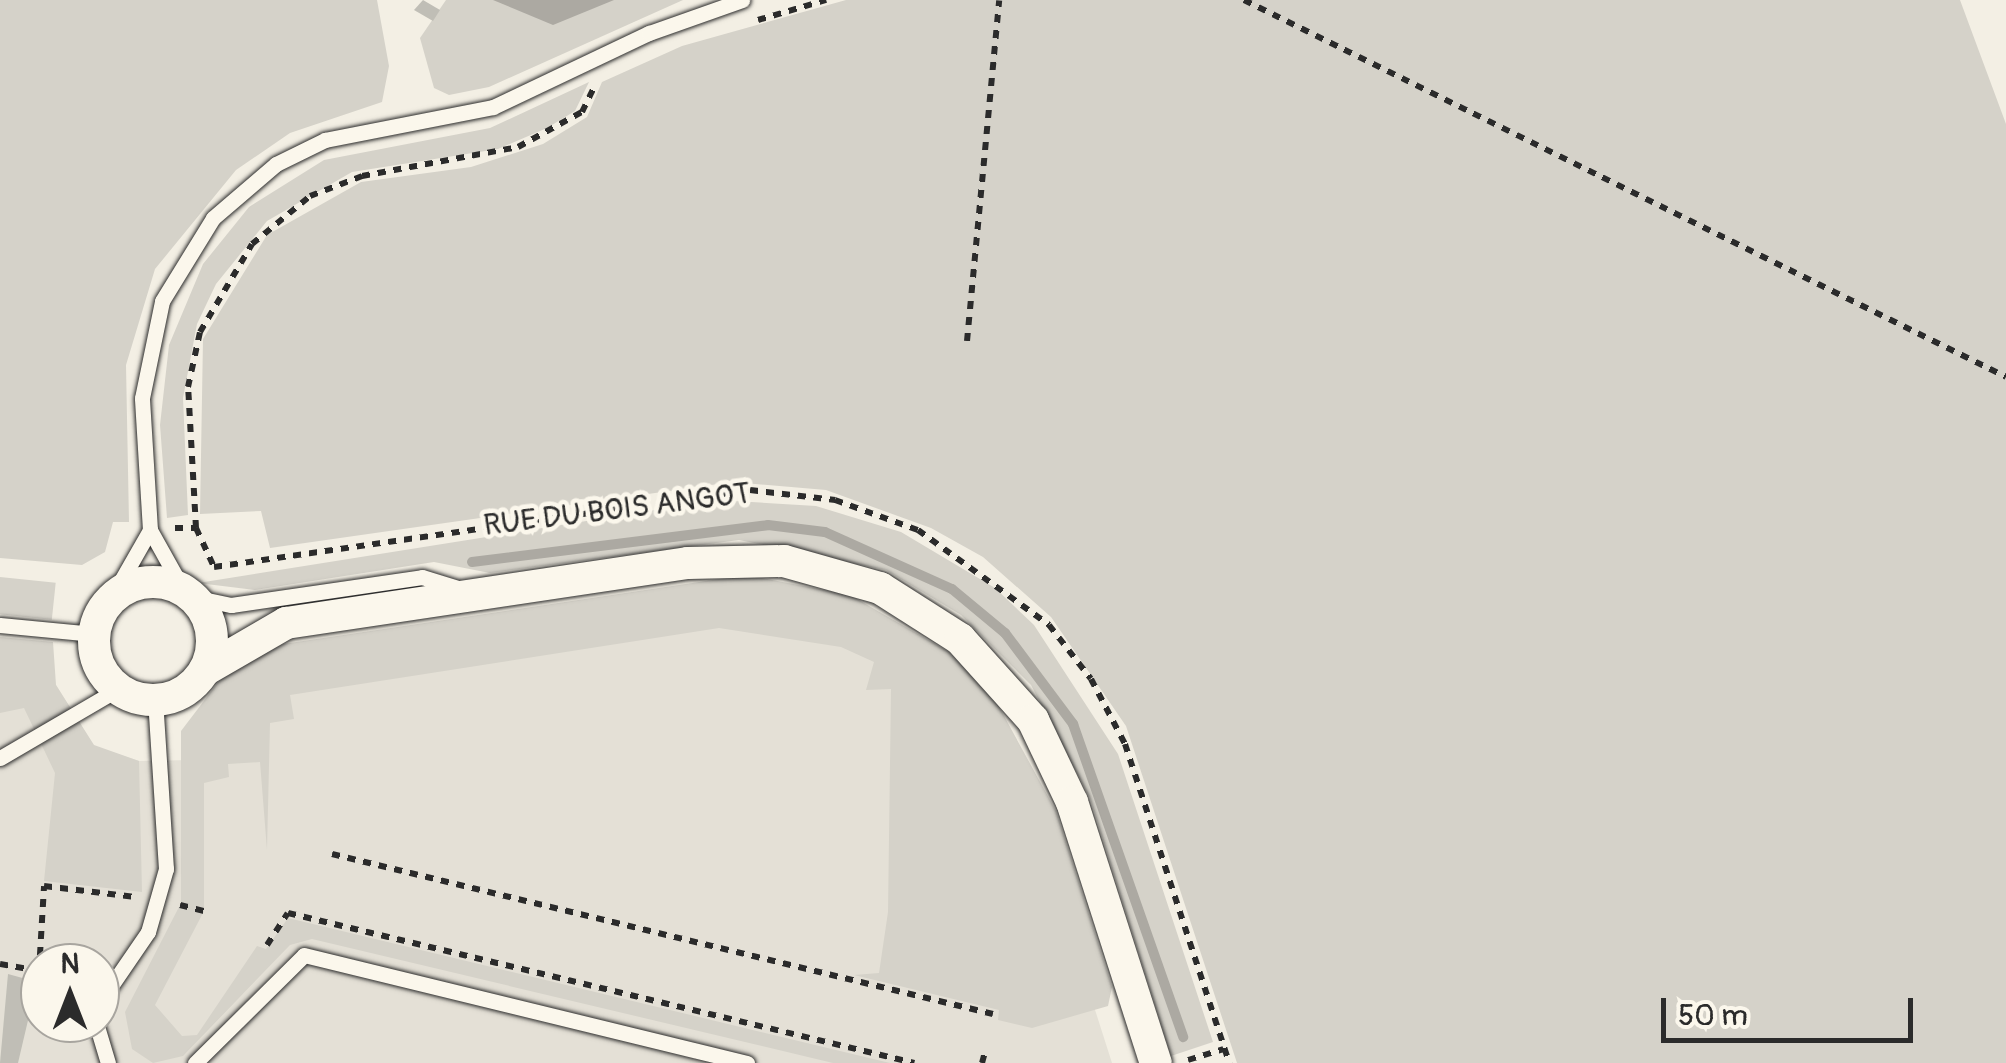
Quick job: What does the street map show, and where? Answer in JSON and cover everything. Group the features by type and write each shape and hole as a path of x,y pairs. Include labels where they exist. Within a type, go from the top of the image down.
{"street":[{"name":"RUE DU BOIS ANGOT","path":"188,594 231,616 286,622 751,558 846,576 931,616 1012,690 1050,750 1156,1063"},
{"path":"146,583 188,594 212,632 205,670 184,692 155,700 118,689 99,666 94,634 110,600 146,583"},
{"name":"RUE DU BOIS ANGOT","path":"205,670 286,622"}],"lane":[{"path":"480,594 422,577 231,604 188,594 150,530 142,398 153,330 192,244 243,189 325,140 494,107 742,0"},
{"path":"110,600 150,530"},
{"path":"0,625 94,634"},
{"path":"0,758 118,689"},
{"path":"120,967 159,900 161,761 155,700"},
{"path":"195,1063 304,956 746,1063"}],"path":[{"path":"752,22 826,0"},
{"path":"968,341 999,0"},
{"path":"1244,0 2006,377"},
{"path":"175,528 196,528 188,387 200,332 252,244 310,196 362,176 518,147 582,112 597,81 614,73"},
{"name":"RUE DU BOIS ANGOT","path":"196,528 214,567 750,490 835,500 918,530 1048,625 1090,679 1124,744 1229,1063"},
{"path":"332,854 993,1014"},
{"path":"0,964 39,971 44,886 136,897"},
{"path":"180,906 204,911"},
{"path":"267,945 288,913 914,1063"},
{"path":"1182,1062 1223,1048"},
{"path":"982,1063 985,1052"}],"shaded area":[{"path":"0,0 377,0 389,66 382,102 290,133 236,170 155,269 126,365 129,522 113,522 105,552 82,565 0,558"},
{"path":"446,0 683,0 489,87 449,95 434,88 420,38"},
{"path":"493,0 614,0 553,25"},
{"path":"846,0 1960,0 2006,124 2006,1063 1237,1063 1126,726 1051,617 983,557 931,528 826,490 732,482 270,548 261,511 200,514 203,339 267,235 361,182 471,167 543,144 587,117 602,82 682,46"},
{"path":"589,82 575,111 547,128 498,149 352,172 267,221 216,284 197,324 183,398 188,515 167,518 160,425 169,345 203,264 249,207 324,160 490,128"},
{"path":"718,500 816,506 901,532 995,588 1034,625 1118,754 1213,1042 1171,1056 1090,798 1031,685 961,615 886,570 739,540 490,573 434,562 255,590 198,583"},
{"path":"746,575 850,595 949,652 992,694 1056,811 1112,987 1108,1006 1032,1028 998,1020 999,1010 854,975 879,973 888,912 891,689 866,690 874,662 841,647 719,628 290,695 294,719 270,723 267,850 260,762 228,764 229,777 204,783 204,911 155,1005 182,1036 197,1035 257,946 266,949 288,918 890,1063 833,1063 312,939 290,945 183,1056 153,1063 132,1049 125,1012 181,903 181,731 229,668 283,644"},
{"path":"0,577 56,583 52,620 0,614"},
{"path":"641,615 841,619 1030,806 1112,1063 0,1063 0,680 56,685 94,746 139,761 193,760 255,675"},
{"path":"0,637 53,642 56,685 94,745 139,761 142,892 44,881 55,773 24,708 0,713"}],"building":[{"path":"423,0 440,10 433,21 414,10"},
{"path":"8,974 20,977 23,1043 18,1063 0,1063"}],"waterway":[{"path":"472,562 768,525 825,532 952,589 1005,633 1073,724 1183,1037"}]}
